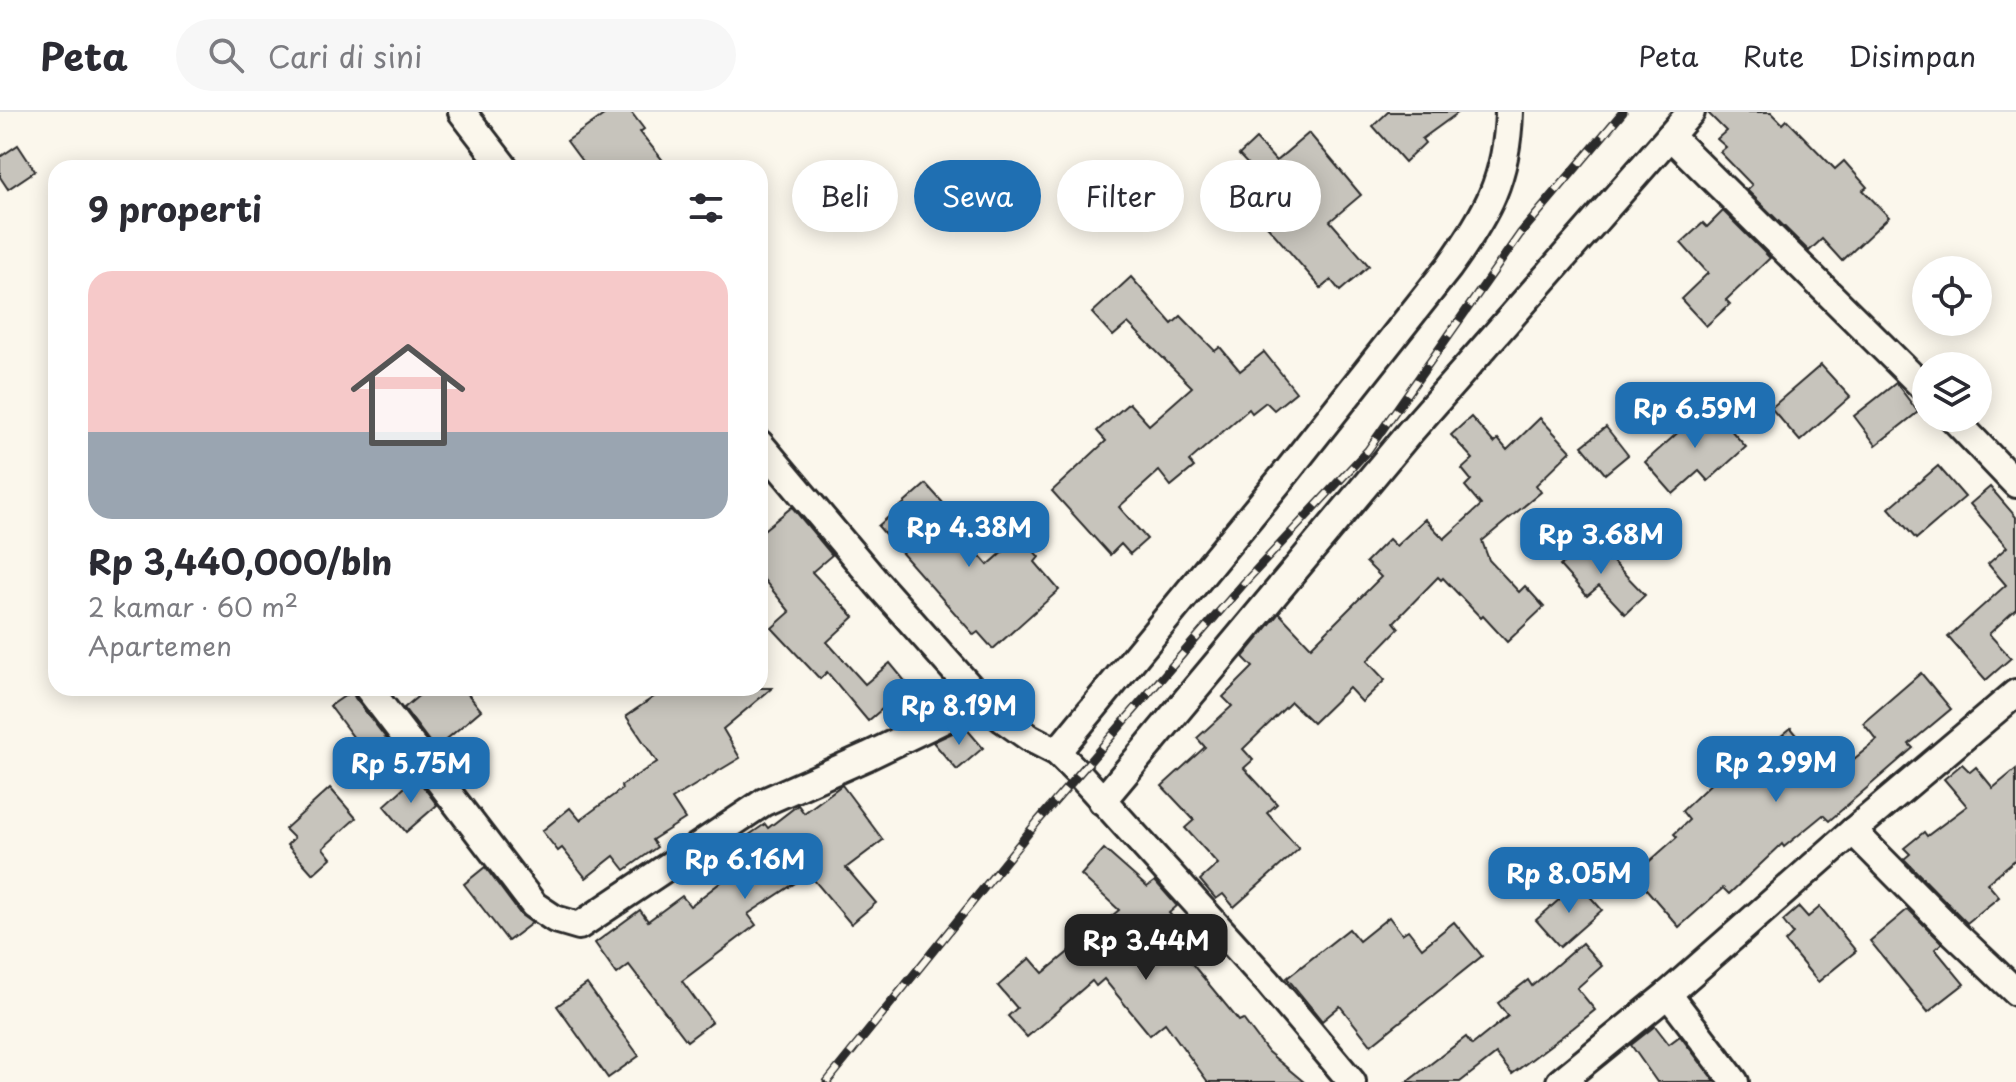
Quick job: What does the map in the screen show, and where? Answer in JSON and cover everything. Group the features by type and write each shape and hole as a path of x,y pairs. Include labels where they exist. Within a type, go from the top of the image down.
{"street":[{"path":"462,112 499,160"},
{"path":"1057,752 1286,473 1474,232 1492,198 1504,163 1509,112"},
{"path":"1102,801 1409,433 1691,112"},
{"path":"1670,136 1912,376"},
{"path":"1966,432 2016,484"},
{"path":"768,454 982,701 1030,738 1057,752 1268,982 1352,1082"},
{"path":"1560,1082 1668,994 2016,693"},
{"path":"374,696 534,905 555,919 579,926 764,802 982,701"},
{"path":"1853,831 2016,992"},
{"path":"1668,994 1735,1082"}],"building":[{"path":"608,112 631,112 644,129 640,132 663,160 581,160 567,141"},
{"path":"1388,112 1459,112 1422,139 1425,143 1405,162 1373,126"},
{"path":"1707,112 1771,112 1783,124 1787,120 1835,169 1844,161 1867,187 1863,190 1889,217 1842,261 1822,239 1809,251 1747,190 1752,185 1720,152 1726,147 1717,139 1726,131"},
{"path":"1309,133 1361,195 1330,221 1369,266 1340,291 1331,280 1321,288 1272,232 1321,232 1321,160 1277,160"},
{"path":"1256,139 1275,160 1244,160 1239,155"},
{"path":"18,145 35,171 8,189 0,177 0,157"},
{"path":"1723,211 1770,258 1726,300 1730,304 1706,326 1681,299 1708,273 1681,243 1703,223 1707,227"},
{"path":"1131,277 1172,324 1181,316 1215,351 1220,347 1240,371 1264,352 1296,392 1274,410 1266,402 1252,413 1249,409 1189,461 1194,467 1171,486 1159,471 1119,507 1147,539 1130,554 1121,544 1110,555 1052,491 1106,441 1097,431 1129,403 1149,425 1192,387 1128,323 1113,336 1092,313"},
{"path":"1821,365 1850,397 1800,441 1771,408"},
{"path":"1896,383 1912,404 1912,417 1876,445 1854,416"},
{"path":"1696,404 1713,424 1720,418 1746,447 1708,481 1699,471 1673,494 1645,462 1683,428 1676,421"},
{"path":"1471,417 1494,443 1498,439 1507,450 1540,418 1571,451 1536,485 1541,492 1482,541 1489,560 1519,592 1525,586 1544,607 1507,642 1443,578 1438,577 1394,622 1399,628 1367,661 1385,680 1362,702 1349,688 1313,723 1291,702 1243,749 1253,760 1244,768 1277,804 1267,813 1299,849 1234,907 1223,894 1216,899 1200,880 1218,864 1185,828 1194,820 1162,786 1205,747 1197,738 1232,706 1223,697 1253,667 1243,657 1279,613 1311,647 1381,577 1366,562 1389,539 1396,546 1425,519 1444,539 1481,505 1465,486 1471,480 1462,469 1473,459 1451,435"},
{"path":"1606,427 1628,455 1605,474 1582,446"},
{"path":"1938,466 1965,497 1916,539 1889,508"},
{"path":"926,484 953,514 948,519 988,565 1021,536 1039,557 1035,562 1059,590 993,649 978,632 974,635 878,526"},
{"path":"1990,487 2016,517 2016,609 1989,634 2011,658 1986,680 1948,637 2006,585 1988,564 2007,547 1970,504"},
{"path":"792,507 832,555 812,572 854,617 827,642 865,684 890,663 909,686 868,721 827,672 820,679 772,628 790,612 768,585 768,526"},
{"path":"1590,538 1645,595 1625,614 1599,586 1587,596 1560,566"},
{"path":"1921,673 1951,709 1909,744 1913,748 1829,821 1823,815 1784,847 1782,844 1729,894 1723,888 1679,927 1634,875 1677,837 1674,834 1689,820 1682,811 1744,751 1752,760 1791,728 1832,777 1877,740 1863,723"},
{"path":"345,696 354,696 389,742 369,758 330,706"},
{"path":"418,696 470,696 481,710 435,749 404,708"},
{"path":"655,696 762,696 723,729 740,758 672,799 685,819 652,840 657,847 625,870 614,856 586,878 562,848 558,851 542,831 570,808 580,820 622,789 621,786 657,762 626,716"},
{"path":"965,727 983,748 957,770 933,742"},
{"path":"1962,764 1970,772 1976,767 1993,788 2016,769 2016,859 1987,883 1999,897 1967,923 1904,859 1910,854 1904,848 1924,832 1927,836 1967,806 1944,779"},
{"path":"416,777 437,805 406,832 384,806"},
{"path":"842,785 883,840 846,868 876,903 851,924 809,874 748,914 756,925 682,981 712,1022 687,1041 629,965 617,974 595,943 640,910 648,921 682,896 690,906 739,868 727,850 765,824 768,828 798,805 804,813"},
{"path":"330,788 356,818 323,848 331,858 313,874 287,845 294,838 285,829"},
{"path":"1104,849 1147,887 1155,881 1177,906 1169,913 1176,921 1169,926 1188,950 1184,954 1239,1021 1243,1019 1268,1052 1304,1082 1208,1082 1165,1023 1150,1035 1104,979 1096,986 1092,981 1027,1037 1008,1016 1017,1008 998,986 1030,958 1043,973 1119,910 1081,875"},
{"path":"485,867 521,915 532,923 508,941 464,884"},
{"path":"1578,883 1602,910 1560,947 1536,920"},
{"path":"1799,907 1808,917 1820,907 1856,951 1818,982 1785,942 1793,934 1783,921"},
{"path":"1908,909 1942,943 1935,949 1964,984 1928,1012 1870,941"},
{"path":"1389,917 1402,934 1408,930 1422,948 1454,922 1482,956 1371,1045 1340,1006 1322,1021 1287,978 1349,929 1359,941"},
{"path":"1582,943 1602,966 1577,988 1595,1010 1573,1028 1512,1074 1496,1054 1460,1082 1407,1082 1466,1037 1472,1045 1508,1016 1498,1003 1528,980 1532,986"},
{"path":"587,984 639,1056 608,1078 557,1006"},
{"path":"1655,1026 1669,1044 1680,1036 1715,1082 1657,1082 1631,1045"}],"railway":[{"path":"827,1082 1038,821 1245,582 1368,450 1520,234 1623,112"}]}
